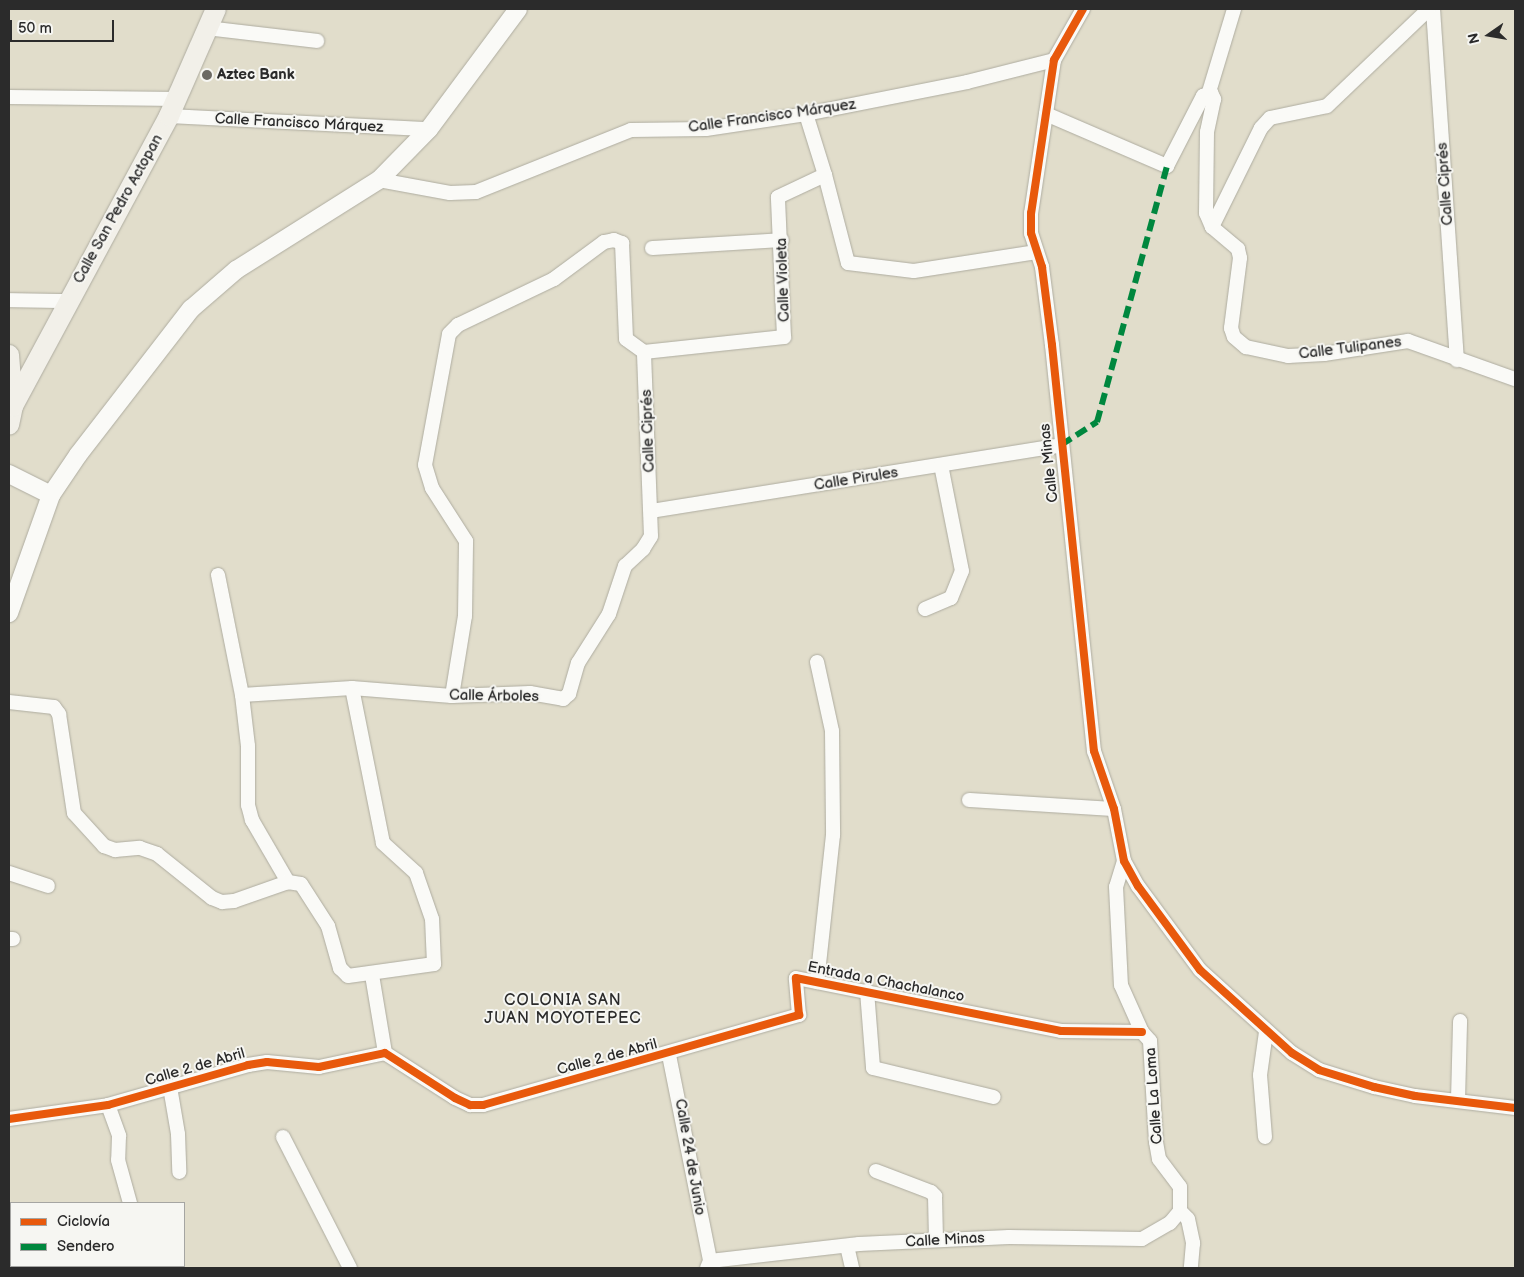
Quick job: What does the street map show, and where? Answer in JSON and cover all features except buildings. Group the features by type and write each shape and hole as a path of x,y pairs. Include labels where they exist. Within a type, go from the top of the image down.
{"main road":[{"name":"Calle San Pedro Actopan","path":"11,416 67,302 173,108 216,9"},
{"path":"9,355 11,416"}],"street":[{"path":"9,613 51,495 153,356 211,289 236,270 379,180 430,129 518,9"},
{"path":"1054,60 1083,9"},
{"path":"1046,114 1167,166 1203,96 1209,92 1234,9"},
{"path":"1212,227 1261,128 1270,118 1328,106 1429,9"},
{"name":"Calle Ciprés","path":"1433,9 1457,360"},
{"path":"207,28 316,41"},
{"name":"Calle Francisco Márquez","path":"379,180 463,194 476,192 631,130 706,129 806,114 967,82 1054,60"},
{"name":"Calle Minas","path":"1054,60 1031,213 1031,233 1043,277 1094,751 1114,809 1124,861"},
{"path":"1209,92 1214,99 1207,132 1206,213 1212,227"},
{"name":"Calle Francisco Márquez","path":"9,97 430,129"},
{"path":"806,114 825,175 848,263 914,271 1037,252"},
{"name":"Calle Violeta","path":"644,352 784,337 782,240 778,197 825,175"},
{"name":"Calle Tulipanes","path":"1212,227 1238,248 1240,258 1231,328 1234,337 1246,347 1288,356 1324,354 1408,341 1457,360"},
{"path":"452,696 464,625 466,541 432,488 425,465 445,346 450,334 458,325 554,279 604,242 614,240 622,244 626,339 644,352"},
{"path":"652,248 782,240"},
{"path":"9,300 67,302"},
{"name":"Calle Ciprés","path":"644,352 651,511"},
{"path":"1457,360 1515,379"},
{"name":"Calle Pirules","path":"651,511 1060,445"},
{"path":"925,609 951,598 962,571 941,465"},
{"path":"9,474 51,495"},
{"name":"Calle Árboles","path":"242,696 352,688 452,696 530,694 563,699 569,694 578,663 609,614 625,566 643,549 651,536 651,511"},
{"path":"218,575 242,696 248,746 248,805 252,820 288,882"},
{"path":"817,662 832,731 833,835 817,982"},
{"path":"9,702 54,707 63,728 74,813 104,846 115,850 140,848 157,854 212,898 222,902 234,901 288,882 301,884 328,926 340,968 348,976 372,976 434,964 432,919 416,873 383,843 352,688"},
{"path":"969,800 1114,809"},
{"path":"1124,861 1138,886 1200,970 1266,1032 1319,1070 1374,1088 1515,1108"},
{"name":"Calle La Loma","path":"1124,861 1116,887 1121,985 1142,1032 1150,1041 1153,1059 1159,1159 1180,1188 1180,1211 1188,1219 1193,1243 1192,1268"},
{"path":"9,873 48,886"},
{"path":"372,976 385,1053"},
{"name":"Entrada a Chachalanco","path":"669,1055 799,1015 796,978 1061,1031 1142,1032"},
{"path":"867,991 873,1068 994,1097"},
{"path":"1458,1100 1460,1020"},
{"path":"1265,1137 1260,1075 1266,1032"},
{"name":"Calle 2 de Abril","path":"9,1119 76,1107 108,1105 248,1065 267,1062 319,1067 385,1053 455,1098 470,1105 483,1105 669,1055"},
{"name":"Calle 24 de Junio","path":"669,1055 675,1074 708,1264"},
{"path":"170,1087 178,1134 179,1172"},
{"path":"108,1105 119,1136 118,1160 130,1202"},
{"path":"283,1137 350,1268"},
{"path":"876,1171 931,1192 935,1196 936,1240"},
{"name":"Calle Minas","path":"708,1264 847,1246 936,1240 1009,1237 1142,1239 1170,1223 1180,1211"},
{"path":"847,1246 852,1268"}],"marked path":[{"path":"1061,445 1097,422 1167,166"}],"cycle path":[{"path":"1083,9 1054,60 1031,213 1031,233 1042,267 1052,345 1094,751 1114,809 1124,861 1138,886 1200,970 1292,1053 1319,1070 1374,1087 1415,1096 1515,1108"},
{"path":"9,1119 108,1105 248,1065 267,1062 319,1067 385,1053 455,1098 470,1105 483,1105 799,1015 796,978 1061,1031 1142,1032"}],"place":[{"name":"Aztec Bank","path":"207,75"}],"district":[{"name":"COLONIA SAN JUAN MOYOTEPEC","path":"563,1010"}]}
